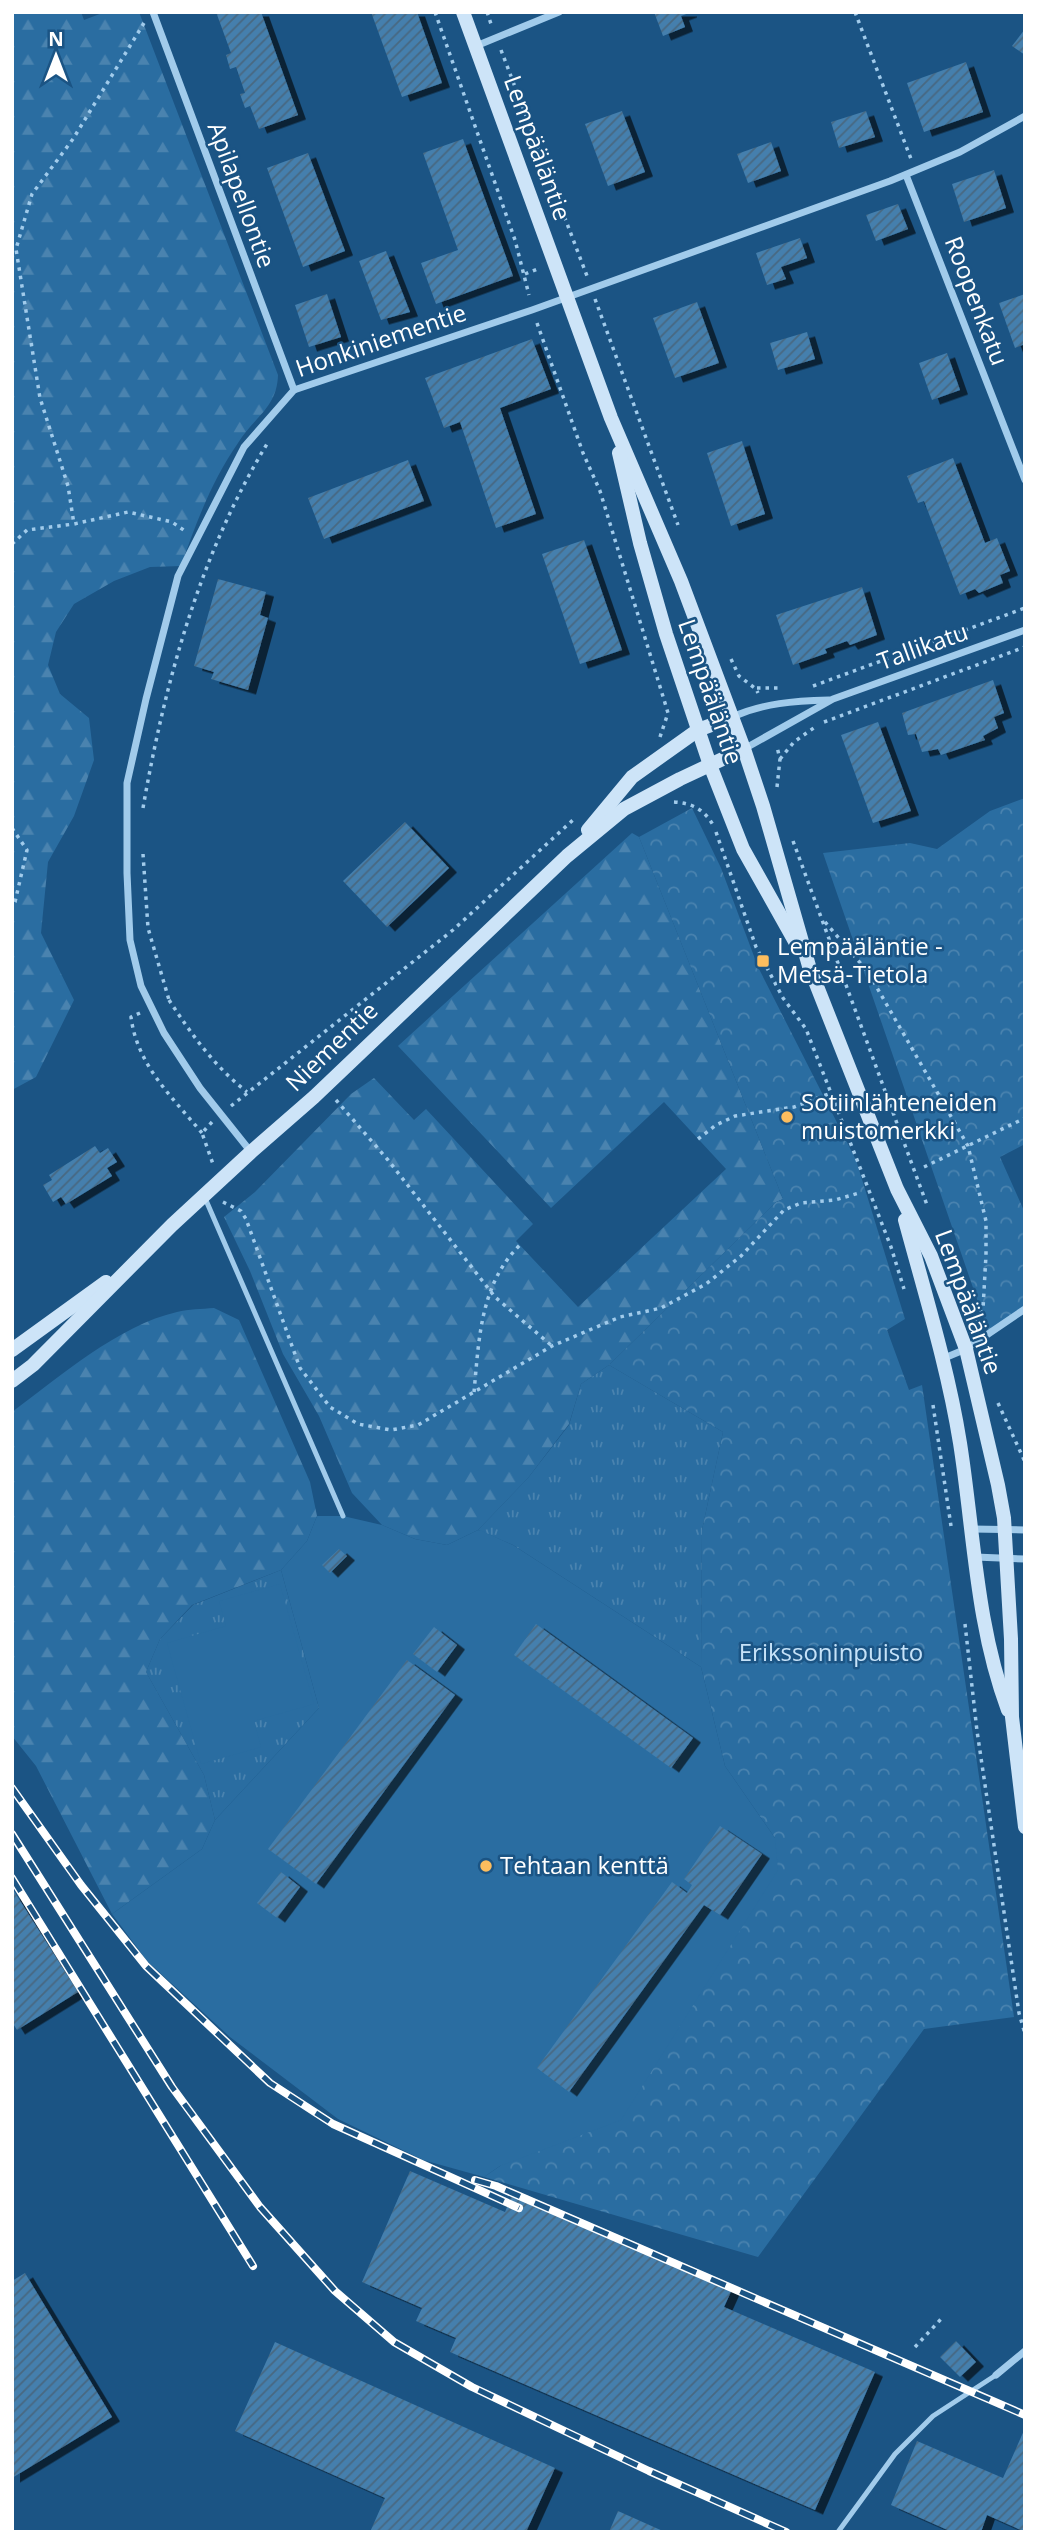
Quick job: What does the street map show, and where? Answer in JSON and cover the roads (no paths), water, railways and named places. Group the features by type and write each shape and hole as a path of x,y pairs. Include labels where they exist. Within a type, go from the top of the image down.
{"main road":[{"name":"Lempääläntie","path":"463,12 611,418 681,581 730,718 744,749 809,966 897,1191 931,1256 966,1349 998,1485 1008,1557 1012,1717"},
{"name":"Lempääläntie","path":"611,418 640,543 666,634 710,765 743,849 809,966"},
{"name":"Niementie","path":"567,856 632,777 698,730 730,718"},
{"name":"Niementie","path":"12,1381 33,1365 128,1269 251,1152 314,1097 567,856 624,809 744,749"},
{"name":"Lempääläntie","path":"897,1191 942,1359 960,1441 989,1651 1012,1717"},
{"name":"Niementie","path":"12,1350 128,1269"},
{"path":"1012,1717 1025,1827"}],"street":[{"name":"Apilapellontie","path":"152,12 294,390"},
{"path":"476,47 559,12"},
{"name":"Honkiniementie","path":"251,1152 200,1088 164,1033 141,986 130,940 128,900 127,783 146,699 178,576 244,447 294,390 713,247 906,175 960,152 1025,116"},
{"name":"Roopenkatu","path":"906,175 1025,480"},
{"name":"Tallikatu","path":"744,749 833,699 1025,630"},
{"name":"Tallikatu","path":"730,718 777,702 833,699"},
{"path":"942,1359 966,1349 1025,1309"},
{"path":"972,1529 1025,1530"},
{"path":"975,1557 1025,1559"},
{"path":"996,2375 1025,2351"}],"lane":[{"path":"209,1193 343,1516"},
{"path":"838,2532 895,2454 933,2416 996,2375"}],"railway":[{"path":"12,1788 81,1885 146,1966 270,2083 333,2124 519,2208"},
{"path":"12,1834 172,2087 260,2207 335,2291 394,2342 472,2387 786,2532"},
{"path":"12,1878 253,2266"},
{"path":"475,2180 496,2186 1025,2415"}],"place":[{"name":"Lempääläntie - Metsä-Tietola","path":"763,961"},
{"name":"Sotiinlähteneiden muistomerkki","path":"787,1117"},
{"name":"Tehtaan kenttä","path":"486,1866"}],"park label":[{"name":"Erikssoninpuisto","path":"831,1653"}]}
